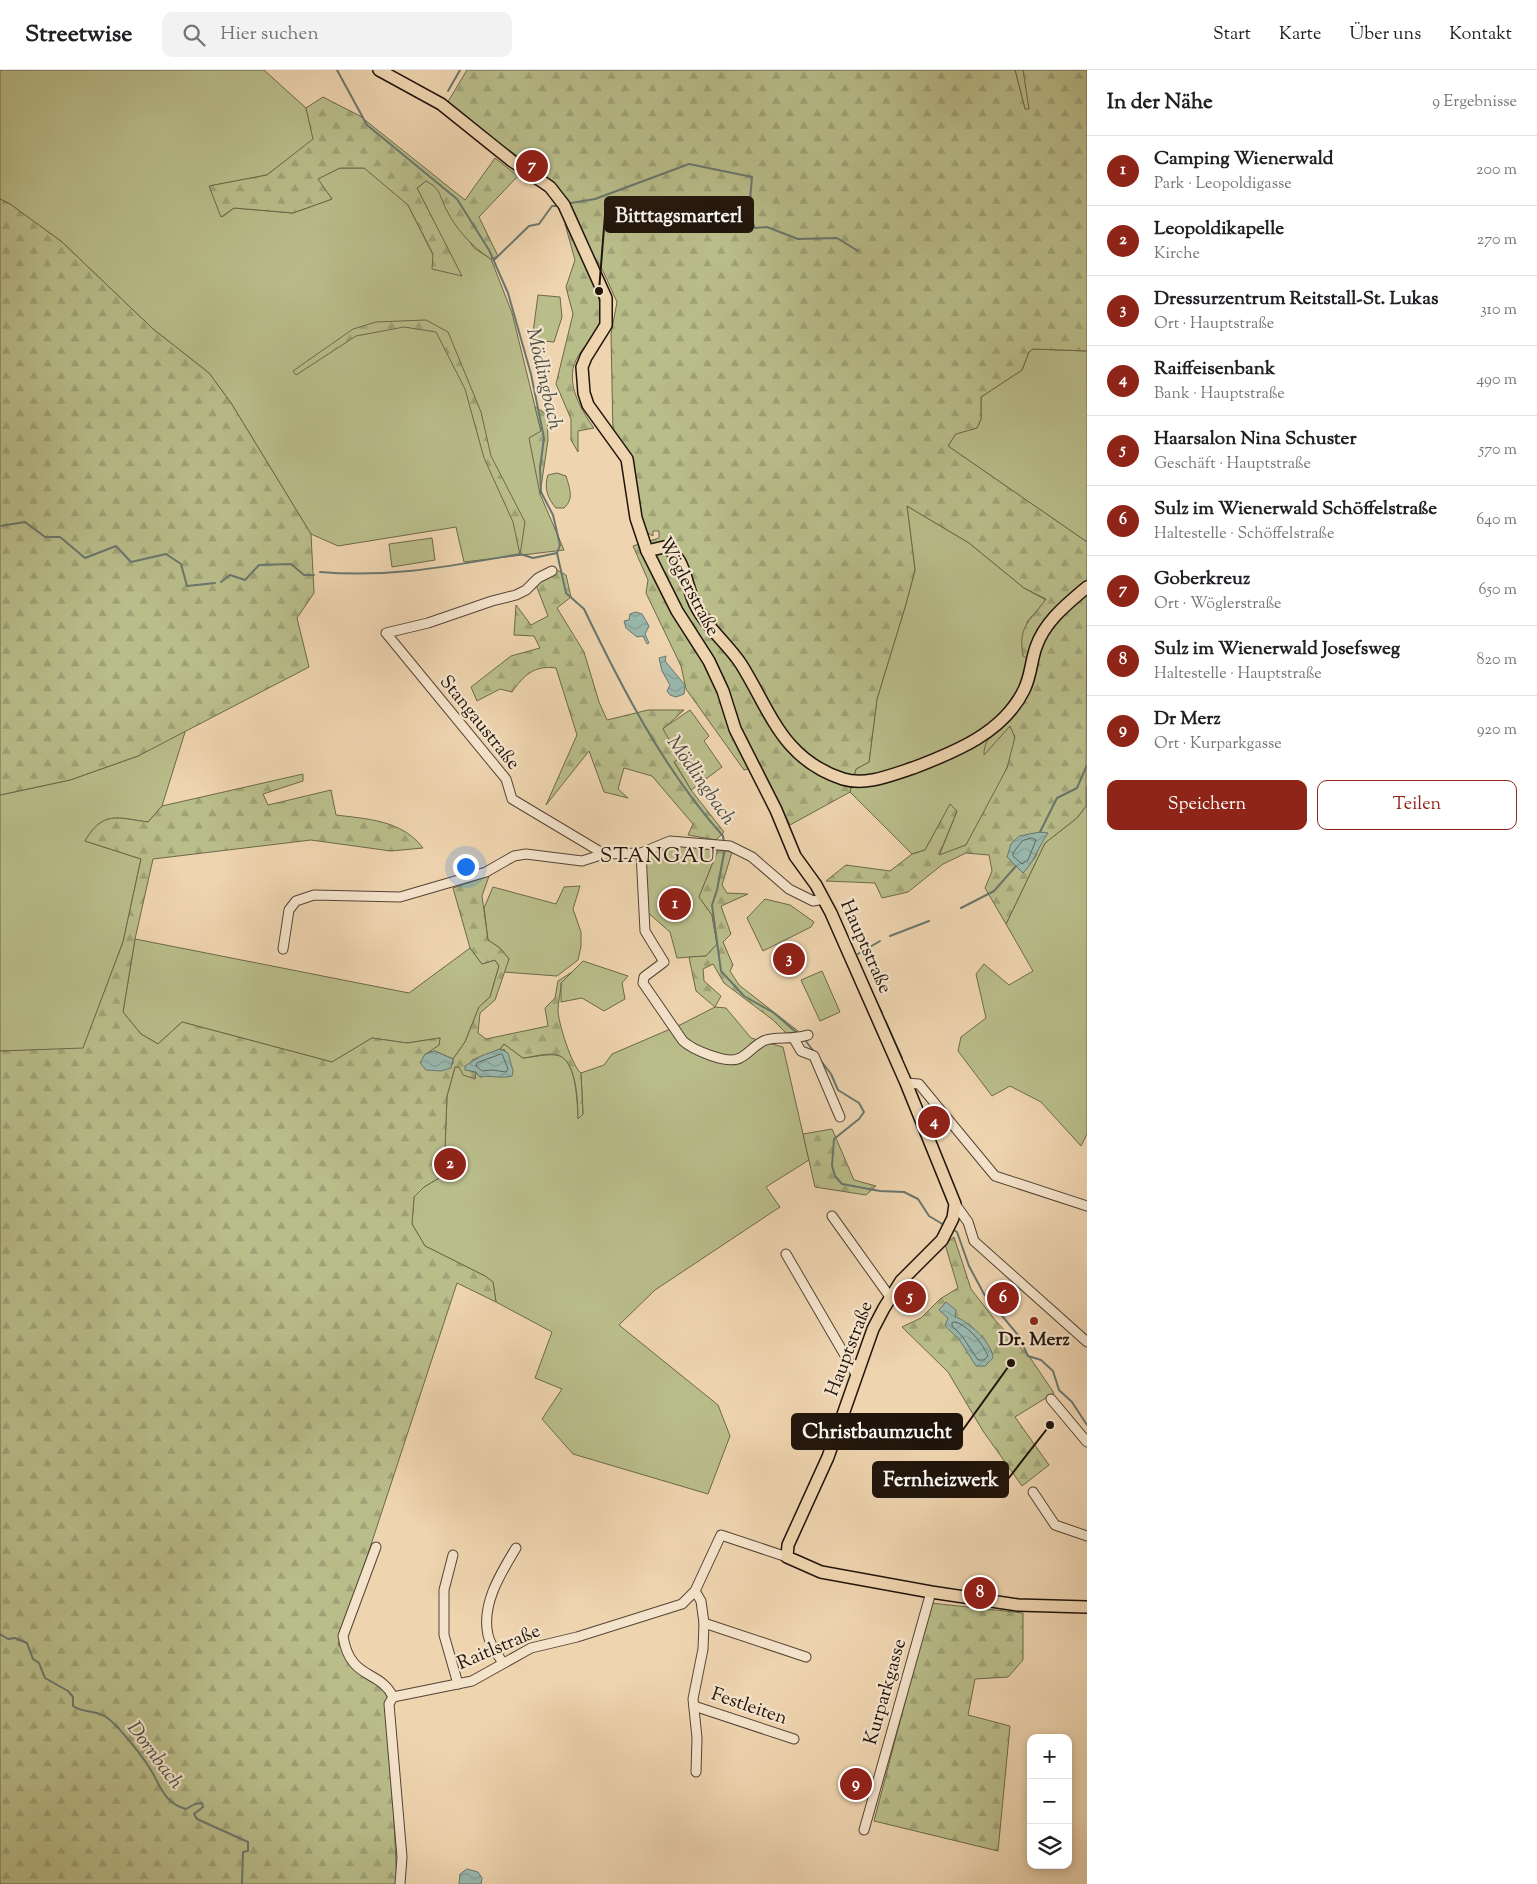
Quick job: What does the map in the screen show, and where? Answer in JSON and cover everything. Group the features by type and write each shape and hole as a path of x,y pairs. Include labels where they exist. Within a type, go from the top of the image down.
{"main road":[{"name":"Wöglerstraße","path":"379,70 440,104 512,161 550,187 564,205 606,298 606,325 582,367 584,393 588,405 627,459 634,509 647,551 677,611 709,661 722,691 735,730 776,810"},
{"path":"647,551 664,547 676,555 696,607 741,664 764,708 780,733 812,764 832,774 854,781 879,779 932,761 976,740 1000,722 1024,690 1034,652 1045,629 1064,606 1087,587"},
{"name":"Hauptstraße","path":"776,810 795,856 824,899 906,1083 955,1204 953,1218 942,1240 901,1281 873,1329 828,1457 791,1538 788,1557"},
{"path":"788,1557 821,1572 931,1592 1018,1605 1087,1607"}],"street":[{"name":"Stangaustraße","path":"552,571 538,578 526,590 516,595 386,633 506,779 512,799 604,854"},
{"path":"283,949 289,910 296,902 314,895 400,897 486,872 514,856 526,854 582,861 604,854 640,853 670,841 730,846 752,857 790,889 813,901 824,899"},
{"path":"640,853 645,931 664,962 644,977 643,983 683,1041 690,1048 729,1061 739,1059 766,1040 796,1038 808,1035"},
{"path":"796,1038 801,1051 814,1056 840,1117"},
{"path":"906,1083 918,1084 994,1176 1085,1206"},
{"path":"955,1204 968,1222 974,1240 1087,1342"},
{"path":"832,1216 890,1297"},
{"path":"786,1254 857,1376"},
{"path":"1051,1399 1087,1442"},
{"path":"1033,1492 1055,1525 1087,1536"},
{"name":"Raitlstraße","path":"393,1697 472,1681 531,1648 577,1637 682,1604 695,1591 721,1535 788,1557"},
{"path":"376,1547 343,1636 345,1650 352,1662 365,1674 389,1688 393,1697 389,1704 402,1857 400,1884"},
{"path":"503,1663 488,1636 487,1617 495,1583 516,1548"},
{"path":"453,1555 444,1590 444,1635 458,1684"},
{"name":"Festleiten","path":"695,1591 701,1601 704,1623 703,1649 694,1685 697,1738 696,1772"},
{"name":"Kurparkgasse","path":"864,1830 931,1592"},
{"path":"704,1623 806,1657"},
{"name":"Festleiten","path":"694,1706 794,1739"}],"green space":[{"path":"0,70 264,70 306,108 314,139 267,175 210,186 222,217 234,208 293,213 332,199 317,179 340,168 365,168 408,205 433,255 461,276 417,188 426,181 437,187 447,210 474,248 491,259 512,313 541,431 540,494 564,550 464,562 456,527 338,546 311,534 231,403 209,373 153,329 62,242 10,204 0,199"},
{"path":"467,70 1015,70 1025,109 1029,109 1023,70 1087,70 1087,351 1033,349 1029,352 1022,370 981,397 981,419 977,428 956,434 948,446 1087,542 1086,806 1077,818 1045,843 1006,924 985,888 992,871 989,855 966,853 943,864 908,892 882,898 875,883 826,881 846,865 890,871 912,854 925,850 950,804 957,811 939,855 966,845 1007,768 1015,737 1010,726 984,755 985,746 989,738 1017,709 1028,693 1030,685 1027,658 1023,656 1022,637 1026,625 1046,599 1024,588 969,543 907,506 915,570 877,699 869,762 856,769 850,792 790,825 760,766 744,770 686,689 681,666 646,593 648,580 633,546 659,538 659,531 653,531 653,536 646,532 628,456 622,444 613,434 611,334 617,302 603,271 585,241 574,211 558,191 523,160 446,105","holes":["1047,833 1038,847 1036,856 1023,873 1007,857"]},
{"path":"1015,70 1024,70 1032,109 1025,110"},
{"path":"323,97 360,116 465,200 495,158 518,176 479,217 498,256 491,259 471,243 450,216 437,190 426,181 417,188 462,276 432,269 433,254 408,205 364,168 340,168 318,179 332,199 293,213 234,208 221,217 209,186 267,175 313,139 306,108"},
{"path":"0,199 10,204 62,242 153,329 209,373 231,403 311,534 314,593 297,618 309,667 138,756 70,780 0,795"},
{"path":"565,224 594,283 600,309 598,327 578,356 573,369 573,387 576,396 594,428 578,431 578,452 571,440 571,419 556,384 573,314 566,287 575,260"},
{"path":"538,295 560,297 562,317 554,342 532,340"},
{"path":"426,320 448,332 481,412 491,456 525,522 520,555 513,522 484,458 465,389 436,332 404,327 356,336 296,375 293,371 353,329 376,322"},
{"path":"1033,349 1087,351 1087,542 948,446 956,433 977,428 981,419 981,397 1022,370 1029,352"},
{"path":"535,407 547,414 548,440 540,494 529,438 541,431"},
{"path":"557,473 566,476 570,489 569,501 564,508 556,508 547,492 548,475"},
{"path":"907,506 969,543 1024,588 1046,600 1027,622 1027,658 1024,675 1018,689 999,716 1010,727 1014,735 1011,758 988,807 966,845 939,856 957,811 950,805 925,850 912,854 850,792 856,769 869,762 877,699 915,570"},
{"path":"432,538 435,560 392,567 389,544"},
{"path":"557,570 566,575 571,597 557,608 584,652 599,702 607,720 648,710 684,710 663,729 680,758 674,762 691,790 724,832 716,840 688,835 693,824 652,776 624,768 618,789 628,798 604,792 589,751 546,805 577,735 556,668 548,667 530,672 512,692 500,689 477,701 471,687 511,656 540,648 534,636 514,635 516,605 531,625 548,616 536,585"},
{"path":"690,710 709,736 704,741 722,767 691,790 674,761 680,758 662,729"},
{"path":"186,729 162,806 148,822 120,818 105,820 98,824 85,841 141,859 123,942 83,1049 0,1051 0,795 70,780 138,756"},
{"path":"303,774 303,781 263,794 268,805 331,790 336,815 383,822 394,826 415,839 423,848 391,851 311,840 153,859 135,939 123,1012 141,1034 158,1044 182,1022 332,1062 372,1038 407,1043 440,1038 439,1045 426,1054 453,1064 453,1059 465,1042 479,1007 490,997 499,966 495,960 482,964 470,948 453,888 489,876 482,896 488,940 500,948 509,959 495,1000 480,1013 478,1033 486,1039 548,1026 545,1008 555,998 558,981 572,972 561,983 558,1010 566,1044 577,1069 581,1073 583,1114 578,1119 577,1093 573,1074 569,1065 558,1055 546,1054 523,1058 504,1044 500,1049 472,1060 471,1072 476,1072 475,1079 463,1075 459,1067 455,1067 447,1096 444,1175 424,1187 414,1197 412,1224 425,1246 485,1276 493,1282 496,1302 457,1283 338,1645 388,1696 397,1884 0,1884 0,1051 83,1048 123,942 141,859 85,841 98,824 112,818 148,822 162,806"},
{"path":"1087,787 1087,1134 1081,1146 1041,1102 1010,1086 992,1096 958,1051 961,1037 986,1018 976,974 984,964 1009,985 1033,971 1006,924 1045,843 1077,818 1086,806 1085,791"},
{"path":"669,845 718,850 699,897 712,915 717,944 706,956 677,958 670,932 646,911 644,854"},
{"path":"718,850 732,852 722,885 727,893 748,894 721,906 731,934 723,942 733,965 730,971 739,985 798,1031 788,1035 773,1020 724,983 713,964 703,969 704,981 721,996 715,1007 696,991 689,957 706,956 717,944 712,915 699,897"},
{"path":"580,886 573,909 581,932 578,960 557,976 503,972 509,959 500,948 488,940 484,908 493,887 556,904 564,887"},
{"path":"765,899 790,905 814,922 811,927 763,951 747,918"},
{"path":"135,939 409,993 470,948 482,964 495,960 499,966 490,997 479,1007 465,1042 453,1059 435,1051 425,1054 439,1045 440,1038 407,1043 372,1038 332,1062 182,1022 158,1044 141,1034 123,1012"},
{"path":"583,961 628,976 622,983 625,999 604,1011 582,998 561,1002 561,983"},
{"path":"822,971 840,1012 820,1021 801,980"},
{"path":"715,1007 726,1008 751,1038 783,1047 809,1160 766,1187 780,1207 655,1290 619,1325 718,1405 730,1436 708,1494 573,1454 542,1419 562,1389 535,1378 552,1332 496,1302 493,1282 485,1276 425,1246 412,1224 414,1197 424,1187 444,1175 447,1096 455,1067 459,1067 475,1078 476,1072 480,1077 492,1075 505,1050 500,1049 504,1044 523,1058 556,1055 563,1058 572,1072 575,1082 578,1118 583,1114 581,1073 604,1065 612,1054 682,1024"},
{"path":"832,1129 854,1180 876,1186 866,1195 815,1187 803,1134"},
{"path":"954,1237 971,1289 995,1320 1031,1359 1054,1393 1015,1417 1049,1465 1022,1486 983,1431 948,1372 902,1327 921,1318 940,1299 958,1288 945,1244"},
{"path":"931,1603 1023,1613 1023,1660 1008,1677 975,1679 968,1715 1010,1726 998,1851 874,1821"}],"water":[{"path":"636,612 642,614 649,626 645,634 649,643 647,644 643,636 637,637 626,628 624,621 629,620 630,614"},
{"path":"666,656 665,661 685,685 684,694 676,697 670,695 667,691 670,685 662,671 659,658"},
{"path":"1040,832 1048,833 1031,864 1023,873 1007,857 1011,844 1019,836"},
{"path":"500,1049 508,1053 513,1071 512,1076 480,1077 476,1072 465,1070 465,1066 481,1056"},
{"path":"435,1051 453,1059 451,1068 441,1071 426,1070 420,1063 425,1054"},
{"path":"946,1302 956,1310 955,1317 979,1333 989,1346 993,1358 985,1366 976,1366 959,1339 945,1326 948,1318 939,1310"},
{"path":"467,1869 478,1872 482,1878 481,1884 459,1884 460,1874"}],"waterway":[{"name":"Mödlingbach","path":"337,70 367,125 457,199 489,250 508,293 531,374 544,438 540,468 541,492 553,515 560,545 557,553 566,593 584,609 613,669 663,756 702,811 723,836 724,843"},
{"path":"448,91 460,70"},
{"path":"571,203 595,199 689,164 752,177 749,212 755,228 767,227 798,239 837,238 858,251"},
{"path":"494,260 529,226 539,224 552,206 557,206"},
{"path":"0,526 25,522 45,537 60,537 85,558 116,546 131,562 166,554 181,564 187,586 215,583"},
{"path":"320,572 396,572 445,567 520,554 533,558 557,553"},
{"path":"221,582 230,575 245,580 259,565 291,564 304,575 314,575"},
{"path":"1040,832 1057,798 1077,788 1087,765"},
{"name":"Mödlingbach","path":"725,848 717,890 712,905 721,971 744,996 774,1013 797,1033"},
{"path":"961,908 994,891 1016,866"},
{"path":"890,936 929,921"},
{"path":"858,954 880,941"},
{"path":"875,999 882,1013"},
{"path":"885,1020 902,1058"},
{"name":"Mödlingbach","path":"805,1040 831,1074 838,1090 859,1103 864,1112 859,1119 834,1139 832,1166 835,1176 842,1184 880,1191 904,1192 918,1199 929,1216 944,1225"},
{"name":"Mödlingbach","path":"952,1229 957,1232 969,1266 984,1294 1018,1335 1028,1356 1041,1360 1053,1371 1059,1390 1072,1402 1087,1425"},
{"name":"Dornbach","path":"0,1634 8,1639 15,1638 27,1643 33,1659 39,1663 45,1678 68,1691 73,1697 73,1706 81,1710 98,1713 111,1721 128,1739 151,1771 162,1791 172,1802 186,1809 195,1804 202,1803 203,1807 194,1814 197,1819 248,1842 248,1851 243,1852 242,1884"}],"place":[{"name":"Goberkreuz","path":"532,166"},
{"name":"Bitttagsmarterl","path":"599,291"},
{"name":"Camping Wienerwald","path":"675,904"},
{"name":"Dressurzentrum Reitstall-St. Lukas","path":"789,959"},
{"name":"Raiffeisenbank","path":"934,1122"},
{"name":"Leopoldikapelle","path":"450,1164"},
{"name":"Haarsalon Nina Schuster","path":"910,1297"},
{"name":"Sulz im Wienerwald Schöffelstraße","path":"1003,1298"},
{"name":"Dr. Merz","path":"1034,1321"},
{"name":"Christbaumzucht","path":"1011,1363"},
{"name":"Fernheizwerk","path":"1050,1425"},
{"name":"Sulz im Wienerwald Josefsweg","path":"980,1593"},
{"name":"Dr Merz","path":"856,1784"}],"district":[{"name":"STANGAU","path":"658,857"}]}
